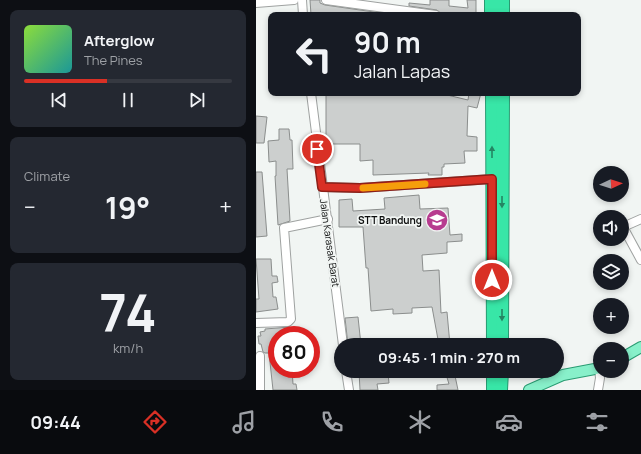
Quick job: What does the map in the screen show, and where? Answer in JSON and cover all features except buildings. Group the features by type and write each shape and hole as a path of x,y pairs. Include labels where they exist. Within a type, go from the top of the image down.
{"highway":[{"path":"491,0 491,12"},
{"path":"503,0 503,12"},
{"path":"492,96 493,338"},
{"path":"502,338 503,96"},
{"path":"493,378 493,390"},
{"path":"502,378 502,390"}],"main road":[{"path":"629,354 641,346"},
{"path":"529,390 563,375 593,369"}],"street":[{"path":"256,4 294,0"},
{"path":"302,0 303,12"},
{"path":"326,0 414,12"},
{"name":"Jalan Karasak Barat","path":"311,96 342,338"},
{"path":"322,187 360,188 492,179"},
{"path":"256,323 288,322 292,319 284,228 328,219"},
{"path":"641,220 624,227 641,260"},
{"path":"258,361 260,390"},
{"path":"347,378 349,390"},
{"path":"598,390 600,378"}],"slow traffic":[{"path":"363,188 425,184"}],"place":[{"name":"STT Bandung","path":"437,220"}],"route":[{"path":"317,149 322,187 360,188 492,179 492,280"}]}
